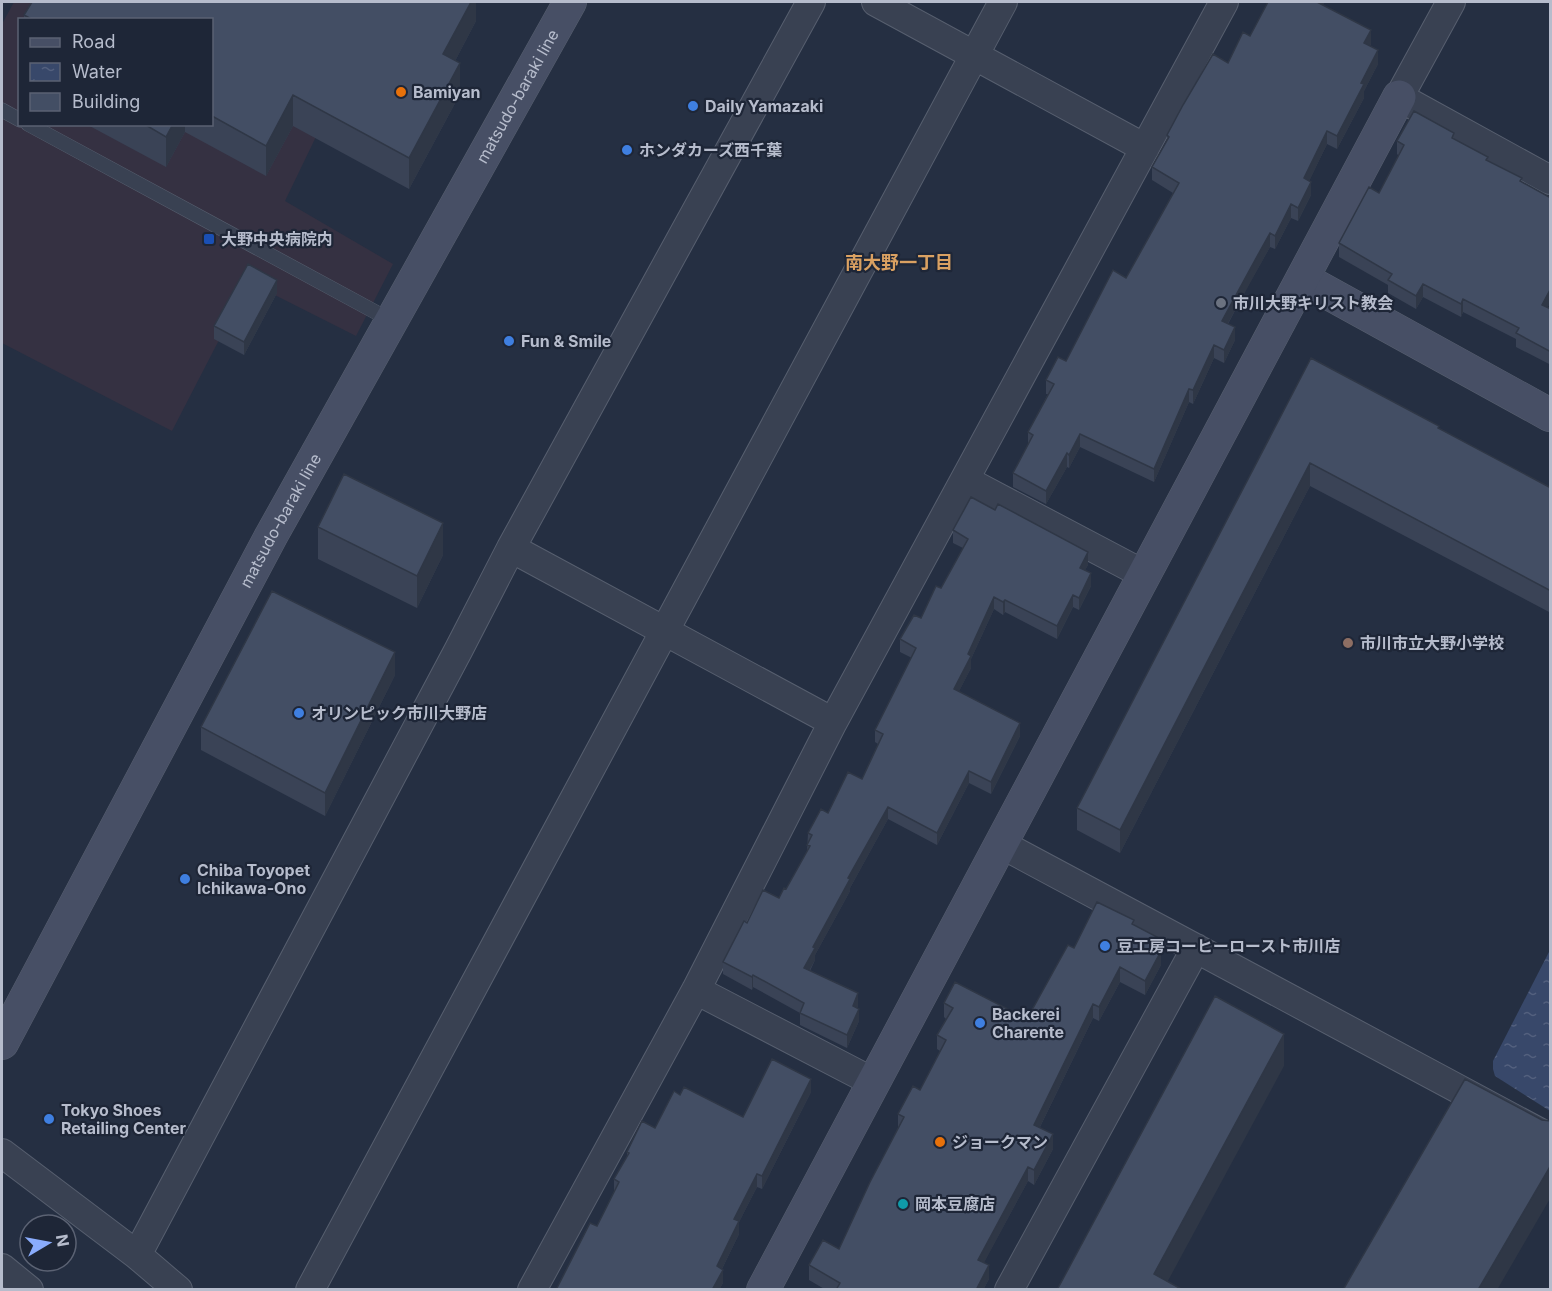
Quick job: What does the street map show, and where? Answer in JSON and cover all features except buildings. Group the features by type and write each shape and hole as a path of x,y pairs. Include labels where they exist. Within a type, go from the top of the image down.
{"street":[{"name":"matsudo-baraki line","path":"2,1043 271,536 570,2"},
{"path":"137,1256 454,660 511,548 811,2"},
{"path":"876,2 1145,147"},
{"path":"310,1290 663,630 1003,2"},
{"path":"532,1290 696,990 833,722 1224,2"},
{"path":"763,1290 1451,2"},
{"path":"1400,97 1551,180"},
{"path":"1302,279 1551,415"},
{"path":"965,480 1145,575"},
{"path":"511,548 833,722"},
{"path":"1000,844 1551,1138"},
{"path":"1009,1290 1196,948"},
{"path":"696,990 873,1082"},
{"path":"2,1154 137,1256 178,1290"},
{"path":"2,1268 29,1290"}],"lane":[{"path":"2,110 18,119"},
{"path":"32,126 392,321"}],"shaded area":[{"path":"14,2 381,2 285,201 393,264 356,336 249,282 172,431 2,343 2,24"}],"water":[{"path":"1550,950 1550,1111 1495,1076 1493,1061"}],"place":[{"name":"Bamiyan","path":"401,92"},
{"name":"Daily Yamazaki","path":"693,106"},
{"name":"ホンダカーズ西千葉","path":"627,150"},
{"name":"大野中央病院内","path":"209,239"},
{"name":"市川大野キリスト教会","path":"1221,303"},
{"name":"Fun & Smile","path":"509,341"},
{"name":"市川市立大野小学校","path":"1348,643"},
{"name":"オリンピック市川大野店","path":"299,713"},
{"name":"Chiba Toyopet Ichikawa-Ono","path":"185,879"},
{"name":"豆工房コーヒーロースト市川店","path":"1105,946"},
{"name":"Backerei Charente","path":"980,1023"},
{"name":"Tokyo Shoes Retailing Center","path":"49,1119"},
{"name":"ジョークマン","path":"940,1142"},
{"name":"岡本豆腐店","path":"903,1204"}],"district":[{"name":"南大野一丁目","path":"899,262"}]}
